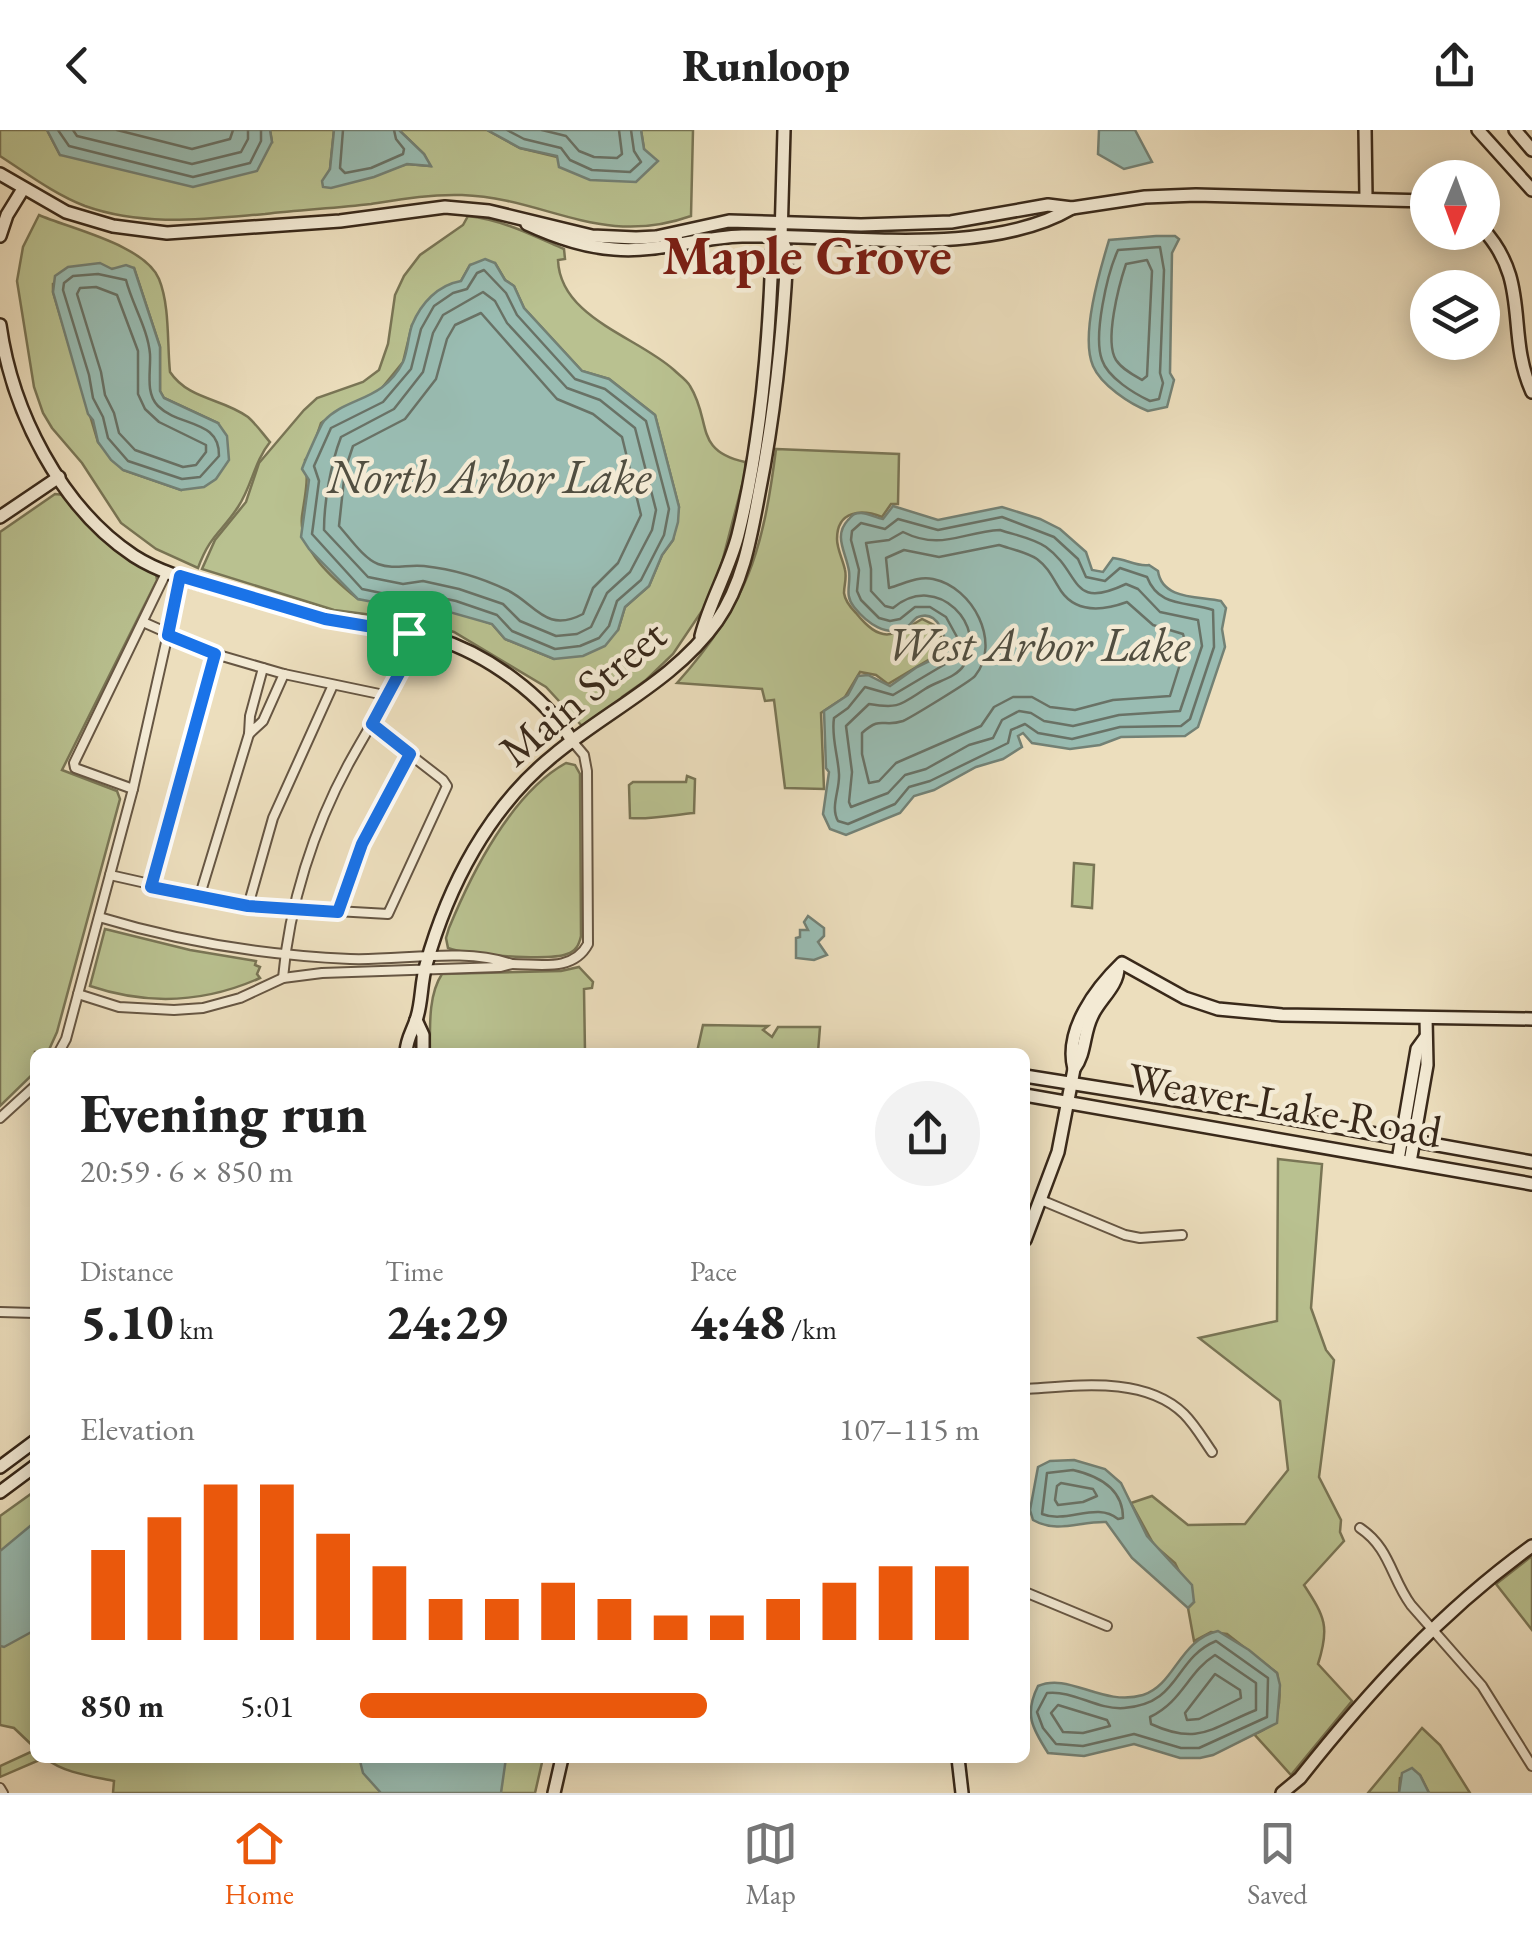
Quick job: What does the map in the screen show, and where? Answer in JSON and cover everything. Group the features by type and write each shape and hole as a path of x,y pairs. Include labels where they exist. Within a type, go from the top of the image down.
{"street":[{"name":"Main Street","path":"406,1048 407,1036 416,1020 426,964 458,882 485,832 529,777 650,688 701,637 706,616 727,571 747,495 762,388 772,252 781,238 784,130"},
{"path":"1365,130 1366,197"},
{"path":"1478,130 1532,190"},
{"path":"1516,130 1532,150"},
{"path":"0,174 46,203 91,220 167,233 340,220 421,208 465,208 610,238 656,237 728,221 966,221 1048,205 1072,208 1186,196 1410,200"},
{"path":"0,236 22,189"},
{"path":"514,218 574,243 612,249 671,248 713,238 951,238 1052,220 1072,208"},
{"path":"1500,248 1518,286 1522,360 1532,392"},
{"path":"0,325 4,364 35,438 60,478 109,537 137,558 180,576 325,619 434,638 464,650 546,707 584,755 587,772 588,944 566,964 512,964 500,968 285,955 210,945 98,917"},
{"path":"0,517 60,478"},
{"path":"133,788 74,768 74,762 167,571"},
{"path":"61,1048 133,788 180,576"},
{"path":"143,622 215,654 284,674 389,696"},
{"path":"283,978 294,911 320,829 346,767 402,668 409,633"},
{"path":"151,887 215,654"},
{"path":"199,898 249,734 263,668"},
{"path":"249,734 263,721 284,674"},
{"path":"248,906 274,818 333,684"},
{"path":"110,875 248,906 388,914 446,792 443,780 372,724"},
{"path":"338,912 362,844 410,754"},
{"path":"78,994 119,1007 203,1008 240,998 283,978 426,964"},
{"path":"1030,1228 1058,1152 1073,1076 1082,1059 1091,1018 1118,976 1120,965 1185,998 1218,1009 1282,1016 1532,1019"},
{"path":"1404,1161 1428,1065 1426,1018"},
{"name":"Main Street","path":"416,1020 423,1035 423,1048"},
{"name":"Weaver Lake Road","path":"1030,1076 1073,1076 1532,1162"},
{"path":"0,1118 30,1091"},
{"name":"Weaver Lake Road","path":"1030,1096 1532,1184"},
{"path":"1041,1200 1125,1235 1182,1235"},
{"path":"0,1312 30,1313"},
{"path":"1030,1389 1097,1386 1157,1397 1185,1415 1212,1452"},
{"path":"0,1467 30,1445"},
{"path":"0,1492 30,1470"},
{"path":"1360,1528 1383,1549 1401,1592 1482,1686 1532,1766"},
{"path":"1282,1793 1300,1778 1397,1662 1532,1546"},
{"path":"1030,1594 1106,1626"},
{"path":"554,1793 561,1763"},
{"path":"959,1763 962,1793"}],"green space":[{"path":"0,130 47,130 60,155 272,142 270,130 334,130 330,169 357,180 407,164 430,166 424,154 399,130 487,130 520,148 557,157 644,149 641,130 693,130 691,216 629,227 574,219 492,198 450,195 219,218 129,217 74,201 0,156"},
{"path":"39,215 139,257 151,267 163,290 170,372 196,394 248,417 270,442 243,499 211,541 198,568 156,549 121,523 43,413 34,387 17,281 23,247","holes":["134,268 160,347 160,391 164,398 218,423 181,490 123,470 98,442 53,284 112,269"]},
{"path":"468,216 493,221 564,249 565,259 558,260 562,280 572,297 586,312 659,358 685,380 697,399 711,442 729,457 745,462 714,593 673,654 622,697 620,703 582,726 546,687 454,632 411,620 334,610 202,569 215,540 246,502 259,463 304,410 317,398 363,382 379,370 388,344 395,295 404,276 420,255 463,225","holes":["495,263 505,280 514,286 524,308 582,371 609,379 655,415 679,507 673,540 649,586 625,607 618,630 554,659 505,639 492,624 453,610 358,599 319,562 302,528 305,460 321,423 377,394 403,362 412,325 461,281 470,265"]},
{"path":"776,449 899,454 898,504 891,504 882,517 852,514 838,529 837,543 846,573 845,596 850,607 873,630 895,633 922,619 934,625 945,644 940,653 888,684 876,675 860,672 845,697 821,713 824,789 785,788 774,700 765,701 762,689 677,683 720,628 748,575 765,518"},
{"path":"55,494 65,495 106,539 156,574 157,580 62,770 117,791 120,799 57,1032 50,1048 30,1048 30,1077 0,1106 0,532"},
{"path":"566,763 575,765 580,774 581,936 577,947 567,954 544,957 489,955 448,948 449,928 496,836 528,794"},
{"path":"687,776 695,779 694,813 630,818 629,785 633,782 686,782"},
{"path":"1074,863 1094,865 1092,908 1072,906"},
{"path":"105,929 256,961 260,978 218,993 176,999 134,997 90,986"},
{"path":"579,967 593,982 592,988 584,989 585,1048 430,1048 432,1002 442,974 561,971"},
{"path":"703,1025 768,1026 763,1030 772,1037 778,1027 820,1027 818,1048 698,1048"},
{"path":"1278,1159 1322,1164 1311,1308 1326,1350 1334,1360 1319,1477 1341,1520 1344,1541 1304,1585 1323,1623 1324,1641 1318,1664 1352,1701 1291,1775 1254,1734 1270,1724 1278,1710 1277,1673 1227,1634 1211,1632 1194,1641 1188,1608 1194,1602 1175,1563 1154,1545 1131,1503 1152,1496 1188,1525 1245,1524 1288,1470 1280,1401 1199,1338 1277,1321"},
{"path":"30,1495 30,1743 14,1728 0,1725 0,1516"},
{"path":"1532,1556 1532,1630 1496,1584"},
{"path":"1422,1728 1440,1745 1470,1793 1429,1793 1420,1775 1400,1778 1399,1793 1368,1793"},
{"path":"30,1752 32,1763 0,1777 0,1766"},
{"path":"52,1763 542,1763 535,1793 113,1793 114,1781"}],"water":[{"path":"47,130 270,130 272,142 257,171 193,187 60,155"},
{"path":"334,130 399,130 431,166 407,164 374,177 323,187 322,181 330,169"},
{"path":"487,130 641,130 644,149 658,161 636,182 590,180 559,167 557,156 520,148"},
{"path":"1099,130 1135,130 1152,162 1124,169 1098,154"},
{"path":"1156,236 1179,239 1172,253 1170,373 1174,380 1167,407 1148,411 1102,380 1093,366 1089,338 1093,303 1109,240"},
{"name":"North Arbor Lake","path":"485,259 495,263 505,280 514,286 524,308 582,371 609,379 655,415 679,507 673,540 649,586 625,607 618,630 605,646 583,656 554,659 505,639 492,624 418,603 408,609 358,599 301,537 309,480 302,469 324,421 375,392 395,375 403,362 412,325 425,302 445,286 461,281 470,265"},
{"path":"100,263 112,269 126,265 134,268 160,347 160,391 164,398 218,423 227,436 229,460 216,479 204,487 181,490 123,470 98,442 53,292 55,276 68,267"},
{"name":"West Arbor Lake","path":"893,506 938,520 1002,507 1060,529 1086,552 1092,570 1103,572 1113,558 1149,565 1174,592 1221,601 1226,608 1222,629 1225,647 1198,727 1185,736 1121,737 1070,749 1032,743 1023,733 1018,736 1022,747 1003,759 914,796 900,813 846,835 830,829 823,814 829,772 824,711 848,695 858,676 868,675 890,686 946,653 943,633 931,617 918,617 899,630 885,630 865,618 849,598 849,571 841,532 856,513 883,519"},
{"path":"808,916 824,928 824,936 818,942 827,955 814,960 796,958 796,938 800,937 800,930 808,930 804,922"},
{"path":"1074,1460 1105,1469 1121,1483 1147,1536 1192,1585 1194,1602 1188,1608 1132,1558 1106,1522 1060,1527 1033,1520 1030,1510 1038,1467 1050,1461"},
{"path":"30,1526 30,1633 4,1647 0,1646 0,1551"},
{"path":"1218,1631 1277,1673 1277,1723 1200,1758 1180,1758 1134,1744 1084,1756 1048,1753 1032,1721 1031,1705 1038,1686 1062,1683 1114,1697 1143,1695 1163,1682 1194,1643"},
{"path":"360,1763 505,1763 501,1793 381,1793 363,1773"},
{"path":"1412,1768 1429,1793 1399,1793 1402,1773"}],"district":[{"name":"Maple Grove","path":"807,255"}],"route":[{"path":"180,576 325,619 409,633 402,668 372,724 410,754 362,844 338,912 248,906 151,887 215,654 168,635 180,576"}]}
